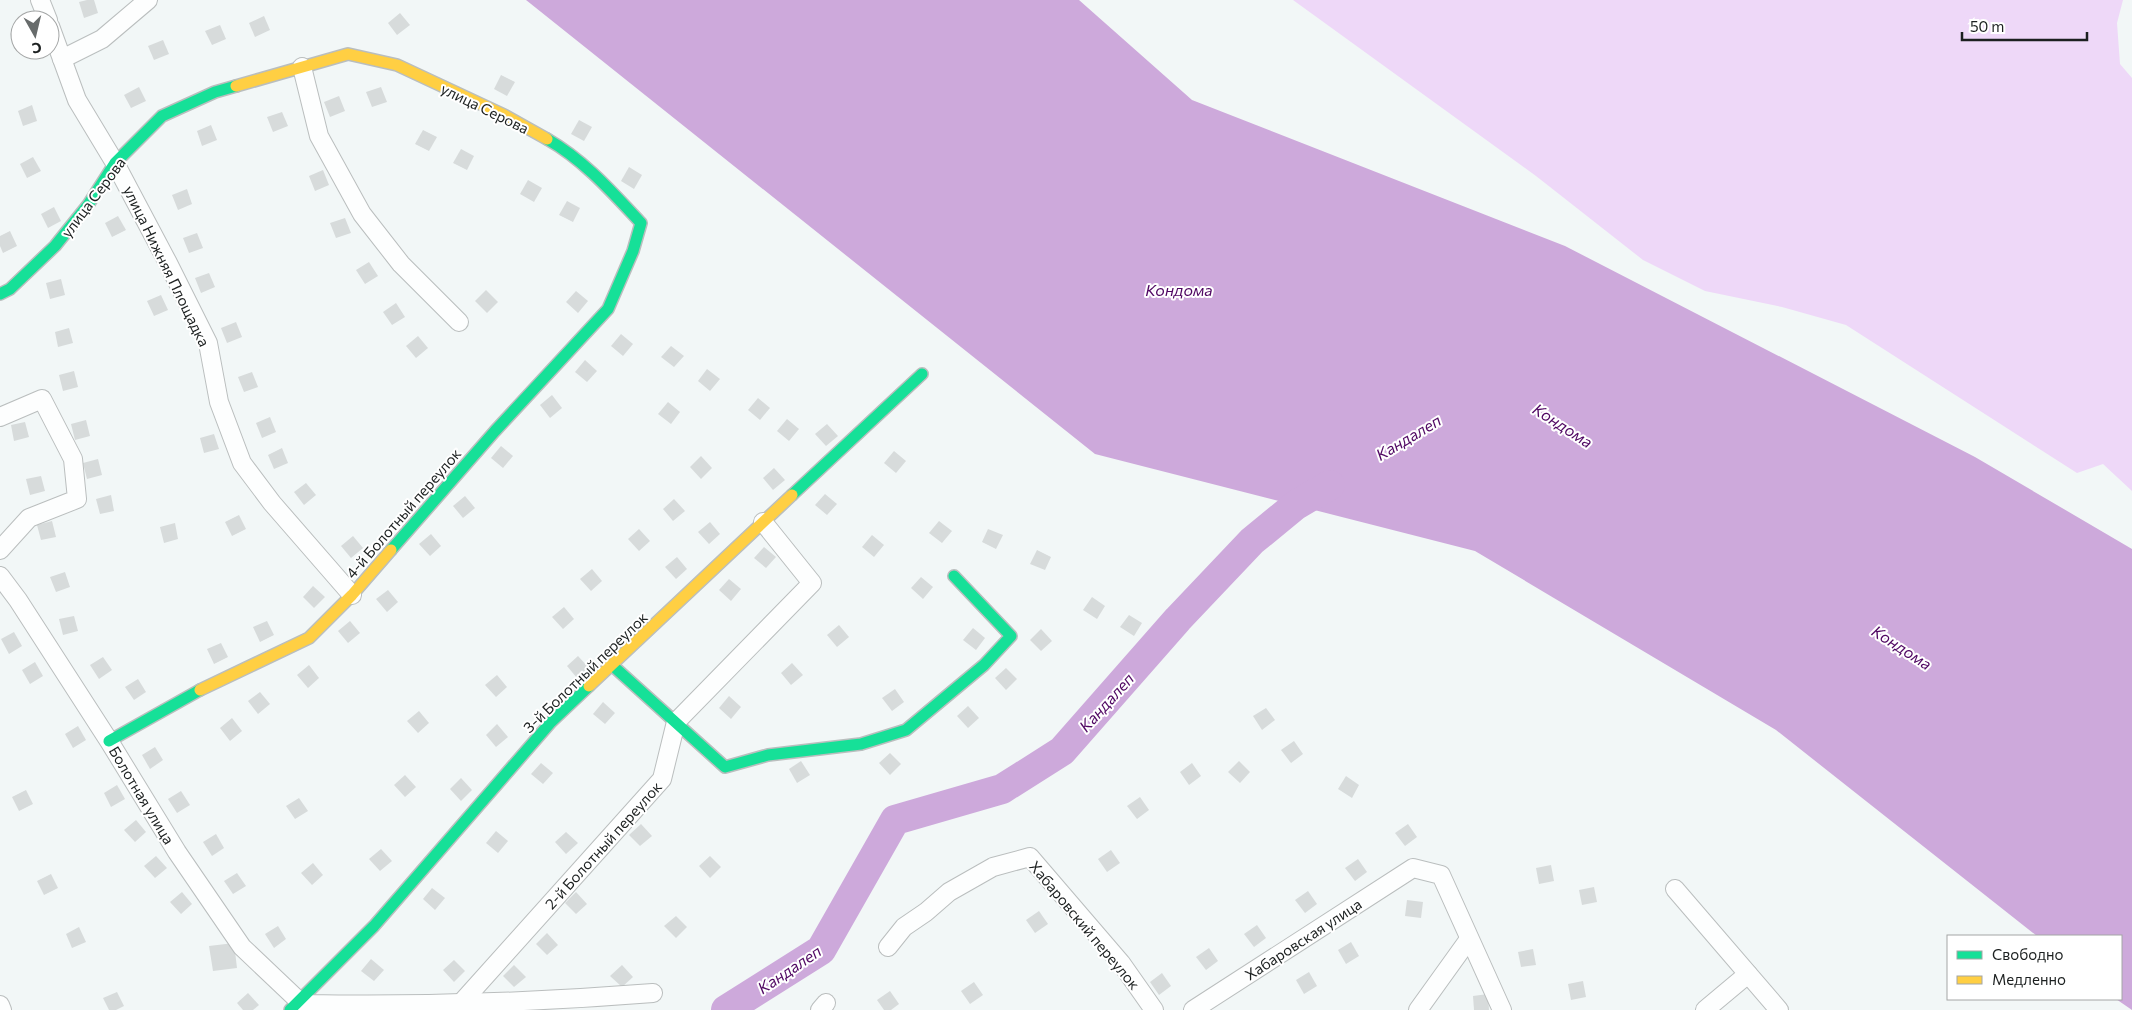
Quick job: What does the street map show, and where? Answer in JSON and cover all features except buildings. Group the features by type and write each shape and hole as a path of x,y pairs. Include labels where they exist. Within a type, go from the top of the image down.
{"street":[{"path":"62,58 102,39 148,0"},
{"name":"улица Нижняя Площадка","path":"60,53 77,100 116,163 208,343 219,402 242,463 272,503 352,595"},
{"name":"улица Серова","path":"0,294 10,289 55,246 88,205 116,163 162,116 215,92 348,54 397,65 504,115 561,147 601,180 641,222"},
{"path":"302,67 319,136 362,214 401,264 460,322"},
{"name":"4-й Болотный переулок","path":"109,740 190,695 263,662 309,638 352,595 495,431 608,309 633,252 641,222"},
{"name":"3-й Болотный переулок","path":"295,1006 374,926 551,722 762,522 922,374"},
{"path":"0,417 42,399 72,459 77,499 29,518 0,550"},
{"path":"676,722 812,583 762,522"},
{"name":"Болотная улица","path":"0,576 18,600 109,740 177,852 242,947 295,1006"},
{"path":"612,665 725,767 768,754 861,744 906,730 984,665 1011,636 954,576"},
{"name":"2-й Болотный переулок","path":"462,1002 662,779 676,722"},
{"name":"Хабаровский переулок","path":"888,947 904,927 926,912 949,892 993,867 1030,857 1121,963 1154,1010"},
{"name":"Хабаровская улица","path":"1193,1010 1413,868 1441,875 1469,939"},
{"path":"1675,889 1779,1010"},
{"path":"1418,1010 1469,939 1502,1010"},
{"path":"1705,1010 1748,974"},
{"path":"295,1006 309,1004 419,1005 462,1002 528,1002 653,993"},
{"path":"0,1005 2,1010"}],"shaded area":[{"path":"1293,0 2123,0 2117,23 2120,64 2132,78 2132,491 2103,464 2077,473 1846,325 1782,307 1705,291 1643,260 1536,176"}],"water":[{"name":"Кондома","path":"526,0 1079,0 1192,100 1565,246 1975,457 2132,549 2132,1010 2117,1000 2122,1000 2122,935 2036,935 1776,730 1475,551 1095,454"}],"waterway":[{"name":"Кандалеп","path":"726,1010 821,950 895,820 1002,789 1062,751 1178,619 1252,541 1296,505 1330,485"}],"traffic: fast":[{"path":"0,294 10,289 55,246 88,205 115,163 162,116 215,92 236,86"},
{"path":"391,550 495,431 608,309 633,251 641,223 585,167 547,139"},
{"path":"792,495 922,374"},
{"path":"612,665 725,767 768,755 861,744 906,730 984,665 1011,636 954,576"},
{"path":"290,1010 374,926 551,722 589,686"},
{"path":"109,741 200,690"}],"traffic: slow":[{"path":"236,86 348,54 397,65 504,115 547,139"},
{"path":"589,686 792,495"},
{"path":"200,690 309,638 352,595 391,550"}]}
